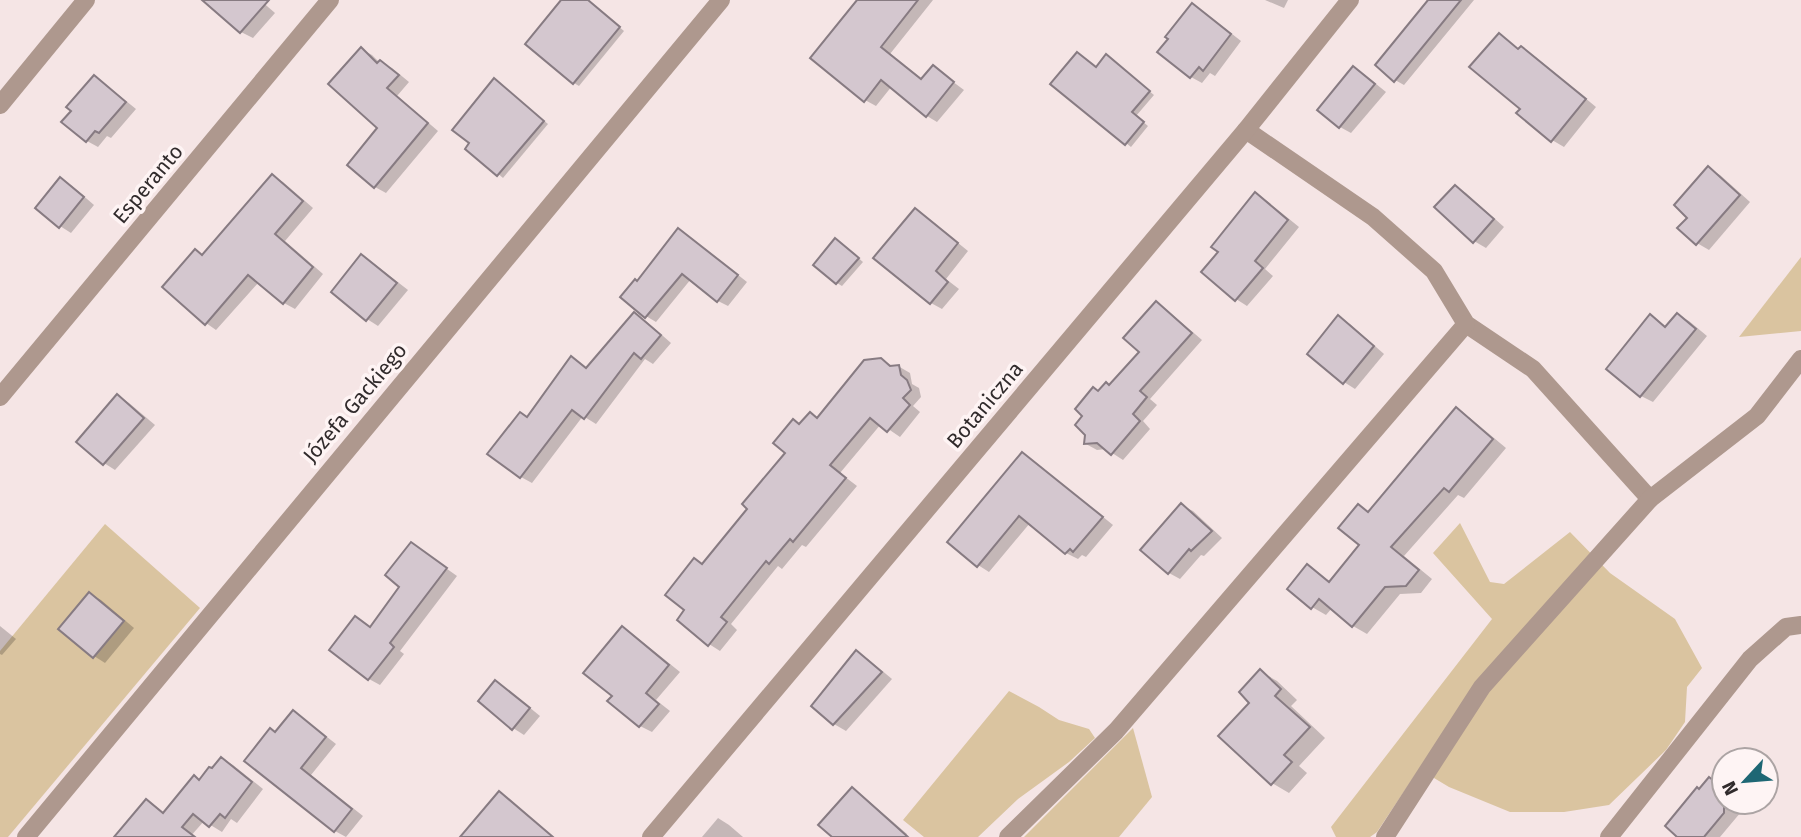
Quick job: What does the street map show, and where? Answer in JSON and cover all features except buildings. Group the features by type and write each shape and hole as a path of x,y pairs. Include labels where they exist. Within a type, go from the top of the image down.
{"street":[{"path":"0,105 86,0"},
{"name":"Esperanto","path":"0,397 330,0"},
{"name":"Józefa Gackiego","path":"26,837 721,0"},
{"name":"Botaniczna","path":"651,837 1246,130 1350,0"},
{"path":"1246,130 1373,217 1434,271 1466,324 1533,369 1650,499"},
{"path":"1008,837 1116,731 1466,324"},
{"path":"1385,837 1482,687 1650,499 1757,416 1801,359"},
{"path":"1609,837 1750,659 1786,627 1801,625"}],"shaded area":[{"path":"1801,257 1801,331 1739,337"},
{"path":"1460,523 1490,582 1504,584 1570,532 1610,573 1675,619 1702,668 1687,687 1685,722 1666,750 1609,805 1564,812 1510,812 1449,787 1419,769 1377,832 1370,837 1336,837 1331,827 1492,619 1433,553"},
{"path":"105,524 200,608 8,837 0,837 0,651"},
{"path":"1009,691 1059,720 1089,729 1095,738 1069,762 1018,799 978,837 924,837 903,820"},
{"path":"1133,728 1152,797 1119,837 1024,837"}]}
